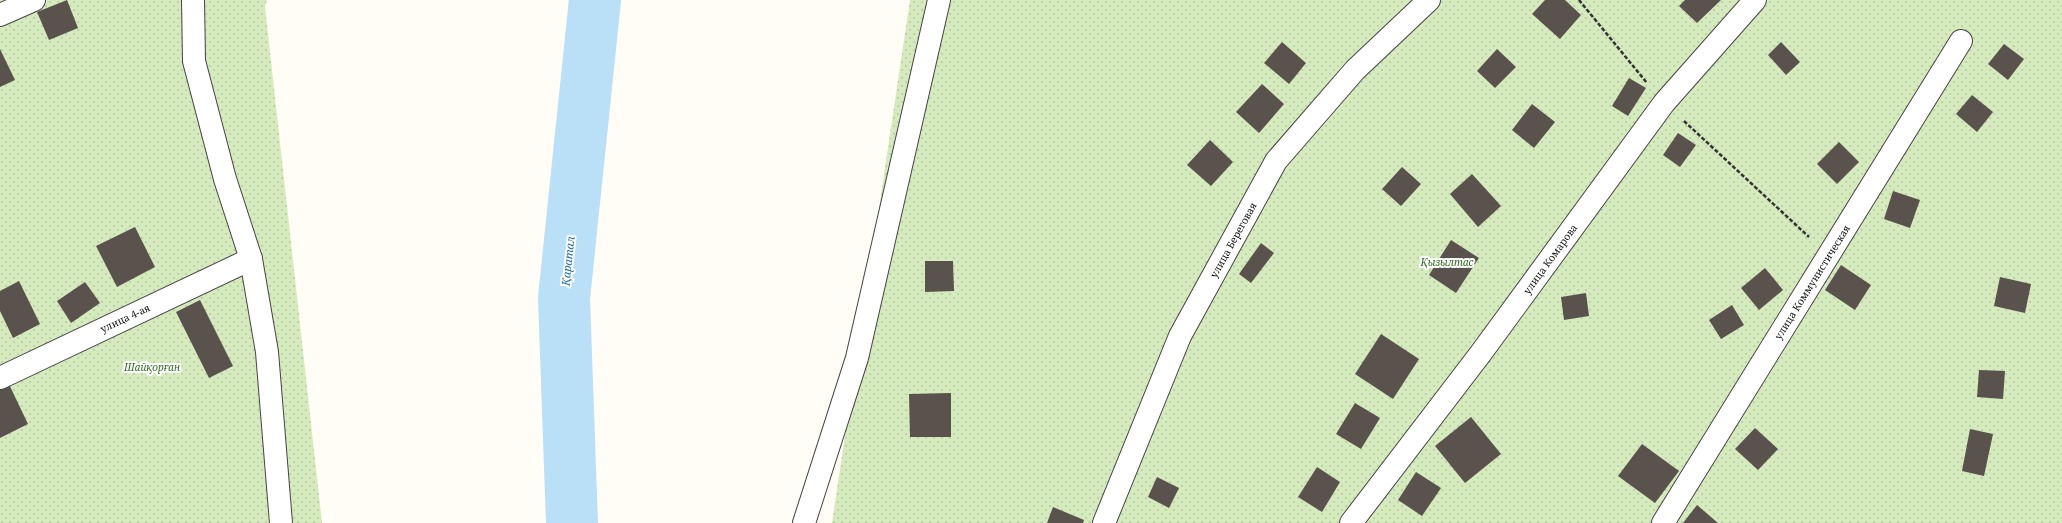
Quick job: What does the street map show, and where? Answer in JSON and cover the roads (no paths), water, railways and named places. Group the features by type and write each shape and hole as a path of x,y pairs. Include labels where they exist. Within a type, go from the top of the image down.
{"street":[{"path":"0,15 34,0"},
{"path":"193,0 194,61 225,179 251,259 267,352 280,523"},
{"path":"804,523 857,358 940,0"},
{"name":"улица Береговая","path":"1104,523 1180,336 1276,161 1355,70 1429,0"},
{"name":"улица Комарова","path":"1351,523 1481,353 1664,103 1755,0"},
{"name":"улица Коммунистическая","path":"1663,523 1961,41"},
{"name":"улица 4-ая","path":"0,378 251,259"}],"waterway":[{"name":"Қаратал","path":"572,523 564,298 595,0"}],"park label":[{"name":"Қызылтас","path":"1447,262"},
{"name":"Шайқорған","path":"152,367"}]}
